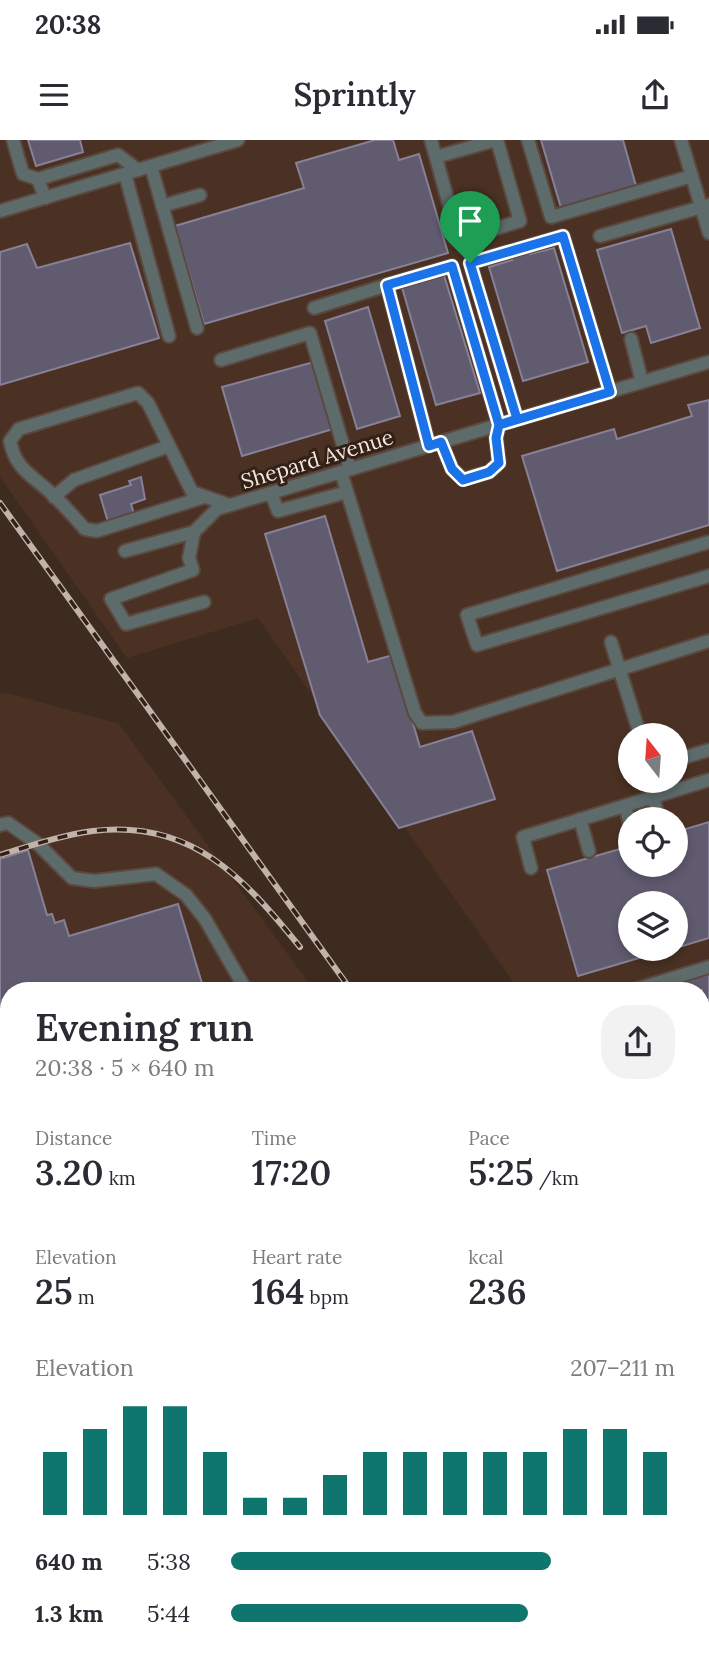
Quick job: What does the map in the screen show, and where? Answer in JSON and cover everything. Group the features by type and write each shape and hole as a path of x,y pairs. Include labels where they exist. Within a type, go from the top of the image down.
{"street":[{"path":"13,140 23,174 38,179 118,155 145,168 162,206 197,328"},
{"path":"1,206 45,198 238,140"},
{"path":"431,140 459,240 520,221 496,140 436,157"},
{"path":"528,140 551,217 692,176"},
{"path":"681,140 705,207 709,233"},
{"path":"125,174 169,336"},
{"path":"38,179 45,198"},
{"path":"162,206 200,195"},
{"path":"600,236 705,207"},
{"path":"517,419 470,263 563,236 610,392"},
{"path":"314,308 387,285 452,266 499,425 496,438 499,463 489,472 463,480 435,444 387,285"},
{"path":"221,360 310,333 345,470 347,492 415,713 422,723 453,722 709,642"},
{"path":"631,339 642,382"},
{"name":"Shepard Avenue","path":"223,507 709,362"},
{"path":"125,551 194,532 223,507 204,497 192,492 148,403 138,393 19,429 10,440 12,454 22,471 54,497 85,529 97,531 204,497"},
{"path":"54,497 74,480 169,446"},
{"path":"271,493 278,511 347,492"},
{"path":"194,532 189,558 193,570 111,599 126,624 204,602"},
{"path":"709,542 467,615 477,645 709,576"},
{"path":"611,642 636,723"},
{"path":"688,756 709,750"},
{"path":"531,868 523,837 709,780"},
{"path":"653,797 656,807"},
{"path":"580,819 589,851"},
{"path":"4,824 38,844 72,878 94,881 156,874 186,895 205,919 241,982"},
{"path":"660,982 709,967"}],"shaded area":[{"path":"0,140 709,140 709,982 513,982 258,618 127,658 0,477"},
{"path":"8,693 119,724 308,982 0,982 0,694"}],"building":[{"path":"28,140 80,140 83,152 36,166"},
{"path":"375,140 393,140 399,160 419,154 448,253 204,324 175,226 304,188 296,163"},
{"path":"541,140 623,140 636,186 561,208"},
{"path":"671,229 700,328 651,343 646,326 622,333 597,250"},
{"path":"130,243 159,338 0,385 0,252 27,244 37,268"},
{"path":"528,248 530,254 554,248 588,362 523,381 489,267 512,260 510,254"},
{"path":"443,272 480,393 436,405 401,284"},
{"path":"368,307 400,416 357,429 325,321"},
{"path":"314,362 333,429 242,456 222,387"},
{"path":"709,400 709,525 557,571 522,456 614,429 617,439 692,416 688,405"},
{"path":"141,477 145,499 131,504 134,514 108,522 100,495 131,485 129,481"},
{"path":"325,516 368,662 393,655 420,747 472,731 495,799 399,828 320,715 265,534"},
{"path":"709,822 709,938 688,944 688,891 618,891 618,961 629,961 578,976 547,870 618,849 618,877 688,877 688,828"},
{"path":"28,850 47,915 52,914 55,923 64,920 69,936 178,904 202,982 0,982 0,859"},
{"path":"709,974 709,982 681,982"}],"railway":[{"path":"0,503 345,982"},
{"path":"0,855 93,831 128,830 159,834 187,844 236,877 300,947"}],"route":[{"path":"470,263 517,419 499,425 452,266 387,285 429,446 441,442 452,469 463,480 489,472 499,463 496,438 499,425 610,392 563,236 470,263"}]}
